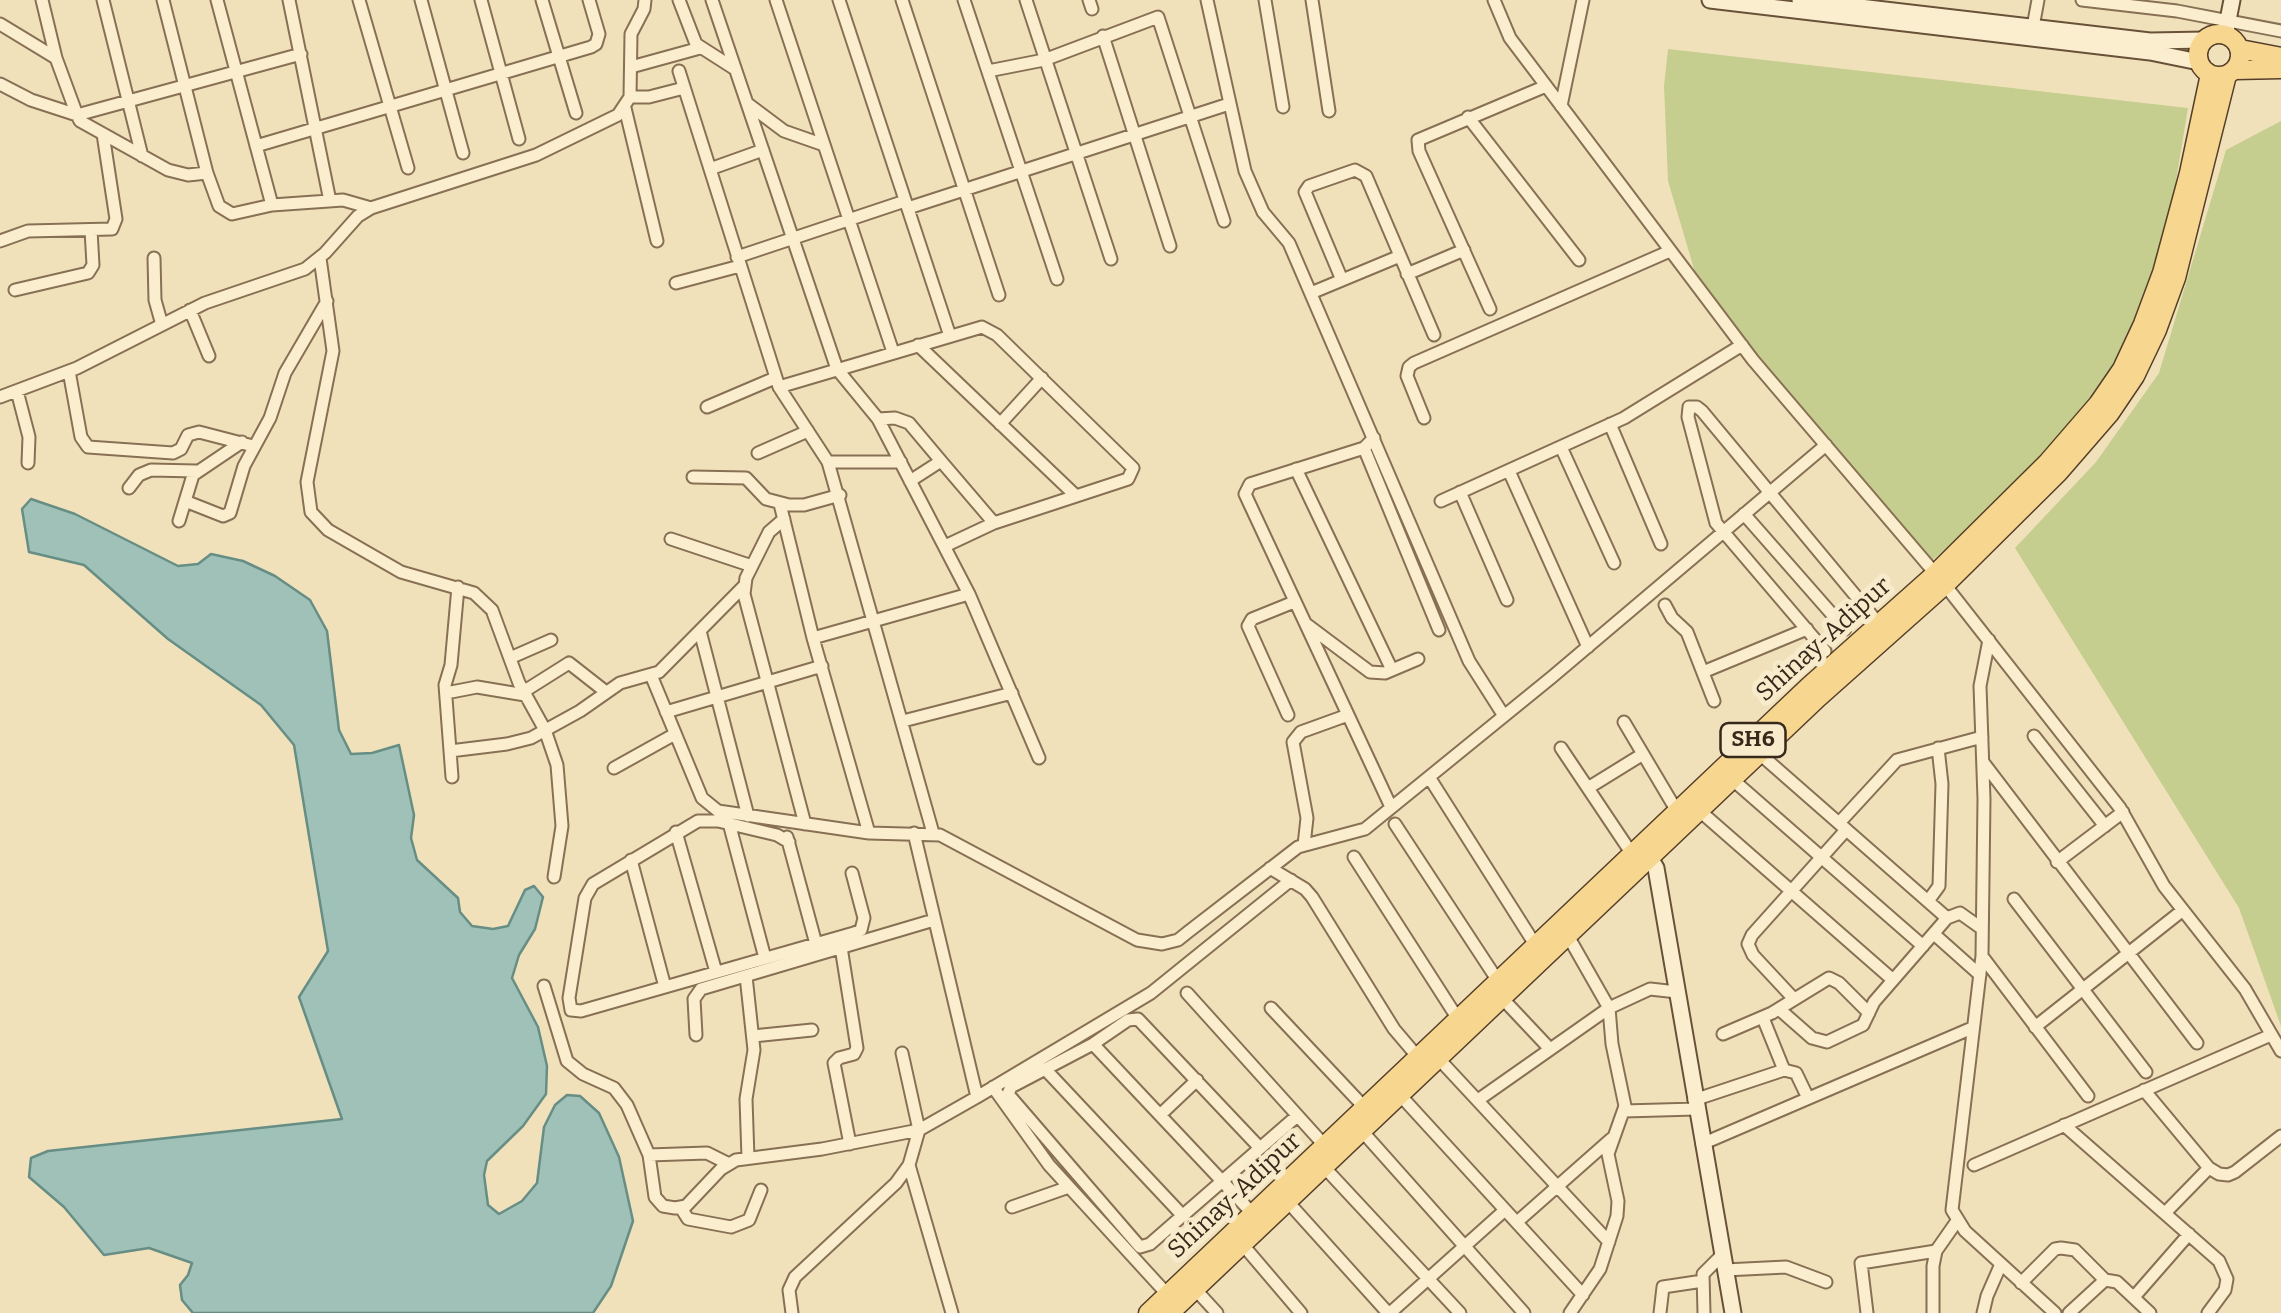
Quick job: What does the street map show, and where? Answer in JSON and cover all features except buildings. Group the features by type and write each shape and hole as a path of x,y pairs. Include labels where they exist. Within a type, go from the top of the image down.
{"main road":[{"path":"1710,0 1877,10 2150,52 2218,70 2281,69"},
{"path":"1800,0 2150,41 2205,40 2218,34 2226,28 2232,0"},
{"path":"2226,28 2240,49 2281,57"},
{"name":"SH6","path":"2205,40 2200,46 2218,70 2241,57 2240,49"},
{"name":"Shinay-Adipur","path":"1168,1304 1253,1214 1365,1108 1428,1061 1500,989 1536,946 1642,852 1701,812 1940,579 2058,473 2110,414 2135,376 2176,278 2218,70"},
{"name":"Shinay-Adipur","path":"1148,1313 1195,1289 1400,1095 1458,1019 1568,936 1678,813 1880,624 1940,579"},
{"path":"1642,852 1677,992 1733,1313"}],"street":[{"path":"42,0 56,58 80,121 178,174 207,174"},
{"path":"103,0 142,156"},
{"path":"163,0 213,198 224,212 330,200 354,201 371,208"},
{"path":"217,0 272,206"},
{"path":"289,0 330,200"},
{"path":"359,0 408,168"},
{"path":"421,0 464,154"},
{"path":"482,0 520,140"},
{"path":"542,0 576,113"},
{"path":"256,146 596,44 598,34 589,0"},
{"path":"645,0 631,34 627,103 657,240"},
{"path":"679,0 693,40 735,69"},
{"path":"712,0 837,369 878,420 969,594 1039,758"},
{"path":"776,0 894,352"},
{"path":"839,0 950,336"},
{"path":"902,0 999,296"},
{"path":"964,0 1056,279"},
{"path":"1026,0 1111,259"},
{"path":"1206,0 1246,171 1264,212 1289,243 1470,661 1504,716"},
{"path":"1265,0 1283,107"},
{"path":"1312,0 1329,111"},
{"path":"1494,0 1510,38 1742,345 1990,640 2123,812 2164,886 2245,988 2281,1051"},
{"path":"1561,106 1583,0"},
{"path":"2033,28 2038,0"},
{"path":"2082,0 2178,6 2226,28 2281,29"},
{"path":"988,71 1044,60 1158,17 1224,221"},
{"path":"0,24 56,58"},
{"path":"1103,36 1170,246"},
{"path":"630,67 700,48"},
{"path":"0,84 31,100 76,115 301,54"},
{"path":"679,71 777,383 828,462 840,495 933,833"},
{"path":"1490,309 1418,146 1422,136 1546,86"},
{"path":"28,463 29,436 10,394 69,371 190,310 305,269 371,208 536,154 627,103 684,88"},
{"path":"748,104 784,132 824,146"},
{"path":"676,282 793,238 965,191 1228,104"},
{"path":"1468,118 1579,260"},
{"path":"0,241 28,231 112,229 116,225 104,134"},
{"path":"710,169 763,150"},
{"path":"1342,280 1306,197 1308,186 1348,170 1362,172 1434,335"},
{"path":"15,290 88,273 94,265 91,230"},
{"path":"1408,274 1464,250"},
{"path":"1424,418 1407,376 1414,363 1670,250"},
{"path":"1311,293 1400,256"},
{"path":"154,258 154,300 162,325"},
{"path":"320,258 332,351 308,482 311,512 328,530 402,572 474,593 492,610 557,765 562,811 554,877"},
{"path":"129,488 139,475 151,470 196,471 248,444 270,418 285,373 327,302"},
{"path":"190,310 209,356"},
{"path":"707,407 777,383 975,328 988,328 1133,468 1128,479 994,523 944,546"},
{"path":"918,345 1075,495"},
{"path":"1441,501 1610,424 1742,345"},
{"path":"69,371 81,437 88,447 173,453 182,448 188,435 199,432 248,444"},
{"path":"1000,424 1042,378"},
{"path":"1825,651 1722,532 1712,514 1689,408 1702,411 1880,624"},
{"path":"878,420 894,418 909,423 994,523"},
{"path":"1610,424 1661,544"},
{"path":"758,453 808,431"},
{"path":"1374,438 1364,448 1250,484 1244,494 1391,807"},
{"path":"185,501 223,516 230,513 248,444"},
{"path":"651,676 702,798 718,811 869,833 933,833 1149,944 1178,940 1304,845 1365,829 1826,446"},
{"path":"1561,447 1614,563"},
{"path":"1364,448 1440,630"},
{"path":"910,481 941,461"},
{"path":"828,462 900,462"},
{"path":"1296,469 1392,670"},
{"path":"179,521 196,471"},
{"path":"1509,471 1588,647"},
{"path":"693,477 746,478 766,498 780,504 804,505 840,495"},
{"path":"1460,492 1508,600"},
{"path":"780,504 813,638 869,833"},
{"path":"1744,514 1845,628"},
{"path":"450,751 508,744 545,730 630,678 651,676 667,666 744,586 769,532 784,519"},
{"path":"671,539 752,566"},
{"path":"744,586 805,824"},
{"path":"452,777 446,693 458,587"},
{"path":"813,638 969,594"},
{"path":"1288,716 1248,626 1252,619 1294,602"},
{"path":"1665,605 1687,632 1714,701"},
{"path":"1304,622 1370,672 1385,674 1418,659"},
{"path":"1703,672 1807,629"},
{"path":"700,632 748,816"},
{"path":"510,658 551,640"},
{"path":"1990,640 1980,686 1982,956 1952,1210 1956,1220 2054,1313"},
{"path":"446,693 486,687 524,694 569,663 606,692"},
{"path":"666,712 822,666"},
{"path":"902,721 1012,693"},
{"path":"1304,845 1307,818 1293,742 1300,732 1348,715"},
{"path":"1624,722 1678,813"},
{"path":"614,768 675,734"},
{"path":"2034,736 2105,826"},
{"path":"1794,999 1752,955 1748,944 1752,935 1822,857 1897,760 1982,737"},
{"path":"1562,748 1588,788 1642,852"},
{"path":"1928,901 1939,886 1942,784 1938,748"},
{"path":"1588,788 1643,754"},
{"path":"1760,754 1947,918"},
{"path":"1983,762 2197,1043"},
{"path":"1429,777 1536,946"},
{"path":"1733,780 1924,946"},
{"path":"1701,812 1893,980"},
{"path":"2058,862 2123,812"},
{"path":"789,842 728,823 698,821 588,890 570,1010 581,1011 854,933 864,925 852,873"},
{"path":"783,821 816,944"},
{"path":"728,823 765,958"},
{"path":"1396,824 1500,989 1550,1048"},
{"path":"676,832 716,972"},
{"path":"914,833 977,1097"},
{"path":"1354,857 1458,1019"},
{"path":"631,860 665,987"},
{"path":"1270,868 1312,897 1394,1029 1478,1100 1609,1242"},
{"path":"681,1208 727,1164 919,1130 1152,993 1292,880"},
{"path":"2014,898 2146,1072"},
{"path":"2034,1027 2183,910"},
{"path":"1779,1009 1822,1043 1860,1028 1893,980 1947,918 1960,912 1981,928"},
{"path":"696,1035 696,992 934,920"},
{"path":"1934,934 1980,975"},
{"path":"1568,936 1609,1008 1624,1111 1608,1164 1619,1207 1600,1268 1570,1313"},
{"path":"841,948 858,1048 834,1064 850,1144"},
{"path":"1982,956 2088,1096"},
{"path":"746,976 753,1036 746,1099 748,1158"},
{"path":"1723,1034 1763,1018 1829,978 1869,1013"},
{"path":"544,986 567,1061 582,1074 618,1092 648,1155 657,1202 681,1208 688,1220 738,1226 752,1215 762,1190"},
{"path":"1478,1100 1609,1008 1650,989 1677,992"},
{"path":"1187,993 1325,1146"},
{"path":"1271,1008 1365,1108"},
{"path":"1763,1018 1784,1070"},
{"path":"1260,1148 1138,1019 1128,1020 1094,1044 1012,1087 1008,1099 1140,1246 1150,1244 1297,1116"},
{"path":"1702,1144 1972,1028"},
{"path":"753,1036 812,1030"},
{"path":"1974,1165 2271,1036"},
{"path":"1094,1044 1253,1214"},
{"path":"792,1313 789,1290 795,1276 896,1183 909,1165 919,1130 902,1052"},
{"path":"1045,1069 1182,1216"},
{"path":"1624,1111 1695,1104 1784,1070 1796,1072 1808,1098"},
{"path":"1160,1114 1197,1080"},
{"path":"993,1088 1048,1165 1168,1304"},
{"path":"2144,1090 2209,1168 2228,1176 2279,1141"},
{"path":"1400,1095 1583,1295"},
{"path":"2064,1124 2219,1260 2227,1279 2226,1290 2208,1313"},
{"path":"1362,1132 1524,1313"},
{"path":"1516,1222 1614,1136"},
{"path":"648,1155 708,1154 727,1164"},
{"path":"909,1165 952,1313"},
{"path":"1325,1168 1460,1313"},
{"path":"2164,1213 2209,1168"},
{"path":"1012,1207 1068,1187"},
{"path":"1288,1202 1389,1313 1505,1210"},
{"path":"1933,1313 1932,1266 1936,1251 1956,1220"},
{"path":"2134,1298 2189,1234"},
{"path":"1242,1245 1302,1313"},
{"path":"2021,1283 2055,1249 2075,1250 2105,1280 2117,1282 2150,1313"},
{"path":"1867,1313 1862,1263 1936,1251"},
{"path":"1704,1313 1705,1270 1724,1262 1786,1266 1826,1282"},
{"path":"1984,1313 2001,1264"},
{"path":"2069,1313 2105,1280"},
{"path":"1660,1313 1663,1287 1703,1281"},
{"path":"1195,1289 1217,1313"}],"green space":[{"path":"1668,49 2188,108 2169,223 2152,280 2125,345 2080,417 2018,488 1923,568 1702,296 1668,181 1664,86"},
{"path":"2281,121 2281,1026 2239,908 2015,548 2096,462 2159,373 2226,150"}],"water":[{"path":"31,499 75,514 178,566 198,564 211,554 243,561 275,576 310,600 327,631 339,730 351,754 399,745 414,815 411,838 417,860 458,898 460,912 472,926 508,926 525,890 534,886 543,897 535,929 519,955 512,978 538,1027 547,1066 546,1094 523,1126 487,1161 484,1175 488,1205 499,1214 522,1201 537,1183 544,1127 555,1105 567,1095 580,1096 599,1113 619,1157 633,1221 611,1286 593,1313 193,1313 182,1300 180,1285 192,1263 149,1248 104,1255 64,1207 29,1177 31,1158 48,1151 342,1119 299,997 328,951 294,745 261,705 168,639 84,565 29,552 22,509"}]}
